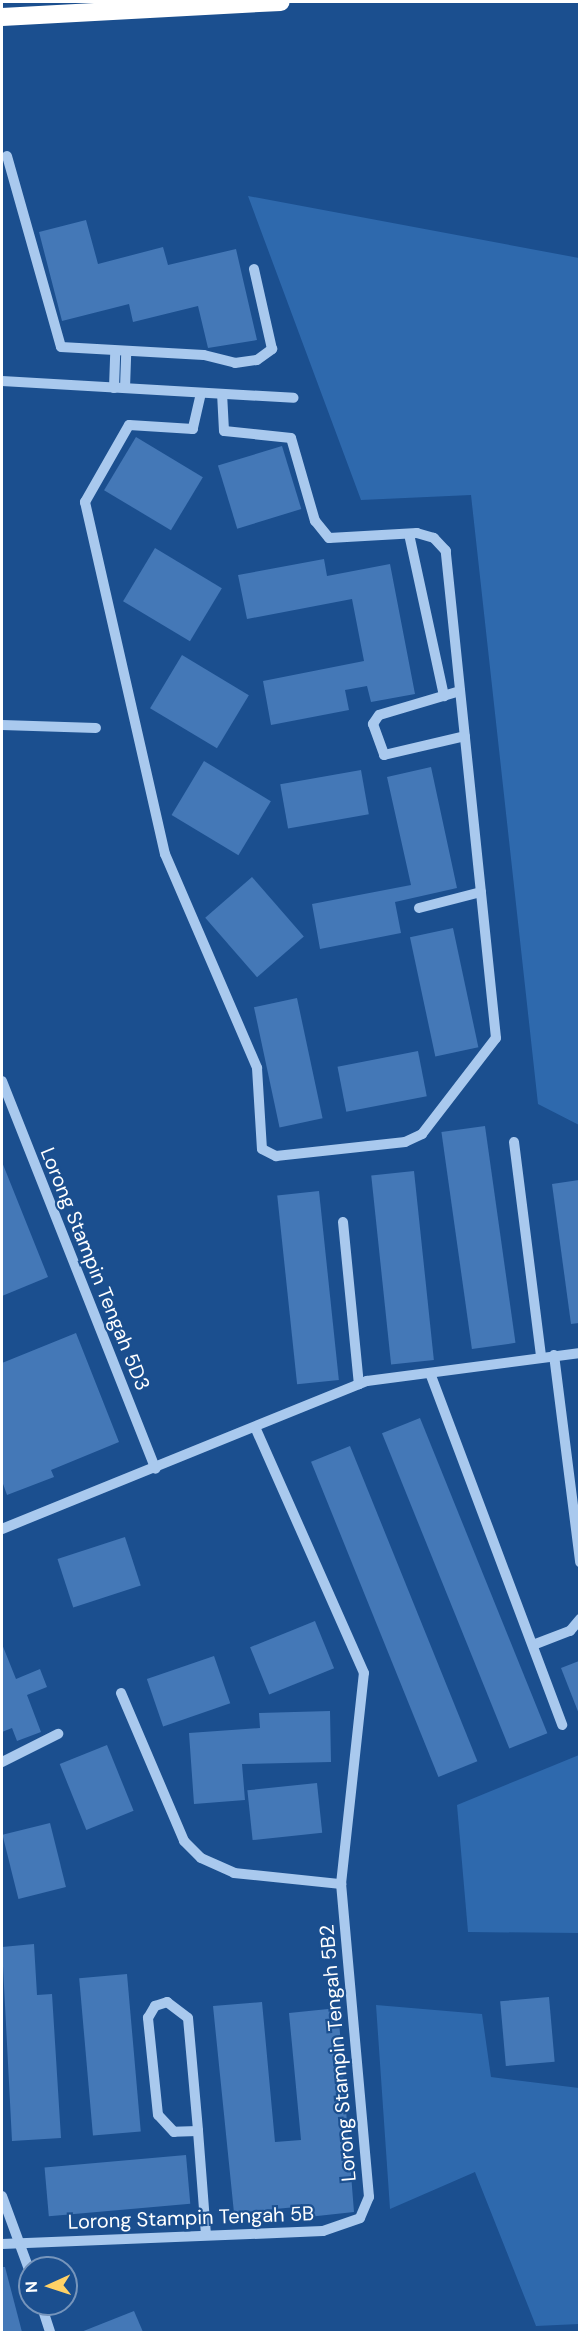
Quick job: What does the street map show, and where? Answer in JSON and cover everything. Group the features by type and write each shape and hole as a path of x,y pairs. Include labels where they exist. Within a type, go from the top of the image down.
{"highway":[{"path":"2,17 280,2"}],"street":[{"path":"7,156 57,342 63,348 204,355 235,363 268,354 271,346 254,269"},
{"path":"119,388 121,351"},
{"path":"2,382 294,398"},
{"path":"201,393 193,429 129,425 85,505 165,854 257,1068 260,1145 266,1154 405,1142 422,1134 496,1038 446,551 434,538 409,534 335,539 324,534 291,438 224,431 222,394"},
{"path":"409,534 444,696"},
{"path":"460,691 375,717 379,749 388,755 465,736"},
{"path":"2,725 96,728"},
{"path":"419,908 481,892"},
{"name":"Lorong Stampin Tengah 5D3","path":"2,1082 156,1468"},
{"path":"514,1142 542,1355"},
{"path":"343,1222 358,1384"},
{"path":"2,1529 358,1384 542,1355 579,1353"},
{"path":"554,1355 579,1562"},
{"path":"430,1373 562,1725"},
{"name":"Lorong Stampin Tengah 5B2","path":"255,1427 364,1673 341,1884 369,2197 360,2218"},
{"path":"533,1645 570,1631 579,1619"},
{"path":"121,1693 184,1841 201,1858 234,1873 341,1884"},
{"path":"2,1762 58,1734"},
{"path":"198,2131 174,2132 158,2115 148,2018 155,2006 167,2002 188,2018 198,2131 206,2235"},
{"path":"2,2196 24,2256"},
{"name":"Lorong Stampin Tengah 5B","path":"2,2244 323,2231 360,2218"},
{"path":"45,2316 51,2332"}],"shaded area":[{"path":"248,196 579,258 579,1125 538,1104 471,495 361,500"},
{"path":"579,1755 579,1933 468,1932 457,1805"},
{"path":"376,2005 482,2014 491,2077 579,2088 579,2324 536,2326 475,2172 390,2209"}],"building":[{"path":"86,220 98,264 163,247 168,265 236,249 257,340 208,348 198,306 133,322 129,304 62,321 39,232"},
{"path":"136,437 203,477 171,530 104,490"},
{"path":"282,446 301,509 237,529 218,466"},
{"path":"155,548 222,588 190,641 123,601"},
{"path":"324,559 327,576 390,564 415,694 371,702 367,686 345,690 349,710 271,725 263,681 364,661 352,599 247,619 238,575"},
{"path":"182,655 249,695 217,748 150,708"},
{"path":"204,761 271,801 238,855 172,815"},
{"path":"431,767 457,888 395,902 401,933 320,949 312,904 411,885 387,777"},
{"path":"361,770 369,814 288,829 280,784"},
{"path":"252,877 304,937 257,977 205,918"},
{"path":"453,928 478,1047 435,1056 410,937"},
{"path":"297,998 323,1118 280,1127 254,1007"},
{"path":"418,1051 427,1096 346,1112 338,1067"},
{"path":"485,1126 515,1343 472,1349 441,1132"},
{"path":"2,1162 48,1277 2,1296"},
{"path":"414,1171 434,1360 391,1364 371,1175"},
{"path":"579,1180 579,1323 571,1324 552,1184"},
{"path":"319,1191 339,1380 297,1384 277,1195"},
{"path":"76,1333 119,1442 51,1470 54,1477 7,1495 2,1481 2,1363"},
{"path":"420,1418 547,1733 509,1749 382,1433"},
{"path":"350,1446 477,1761 438,1777 311,1462"},
{"path":"125,1537 141,1586 73,1607 57,1559"},
{"path":"315,1621 334,1668 269,1695 250,1647"},
{"path":"2,1644 16,1679 40,1669 47,1687 27,1695 41,1732 17,1741 12,1728 2,1732"},
{"path":"214,1656 230,1703 163,1726 147,1679"},
{"path":"579,1661 579,1714 561,1668"},
{"path":"330,1711 331,1762 242,1764 245,1800 194,1804 189,1733 260,1728 259,1713"},
{"path":"107,1745 134,1811 86,1830 60,1764"},
{"path":"317,1783 322,1833 253,1840 247,1790"},
{"path":"50,1823 66,1887 18,1899 2,1835"},
{"path":"34,1944 37,1995 52,1994 61,2138 12,2141 2,1947"},
{"path":"127,1974 141,2131 93,2136 79,1978"},
{"path":"549,1997 555,2062 506,2066 500,2001"},
{"path":"262,2002 275,2142 301,2140 289,2013 338,2008 354,2212 308,2217 307,2206 234,2213 213,2006"},
{"path":"186,2155 190,2204 49,2216 45,2167"},
{"path":"2,2267 5,2267 22,2332 2,2332"},
{"path":"134,2311 143,2332 81,2332"}]}
